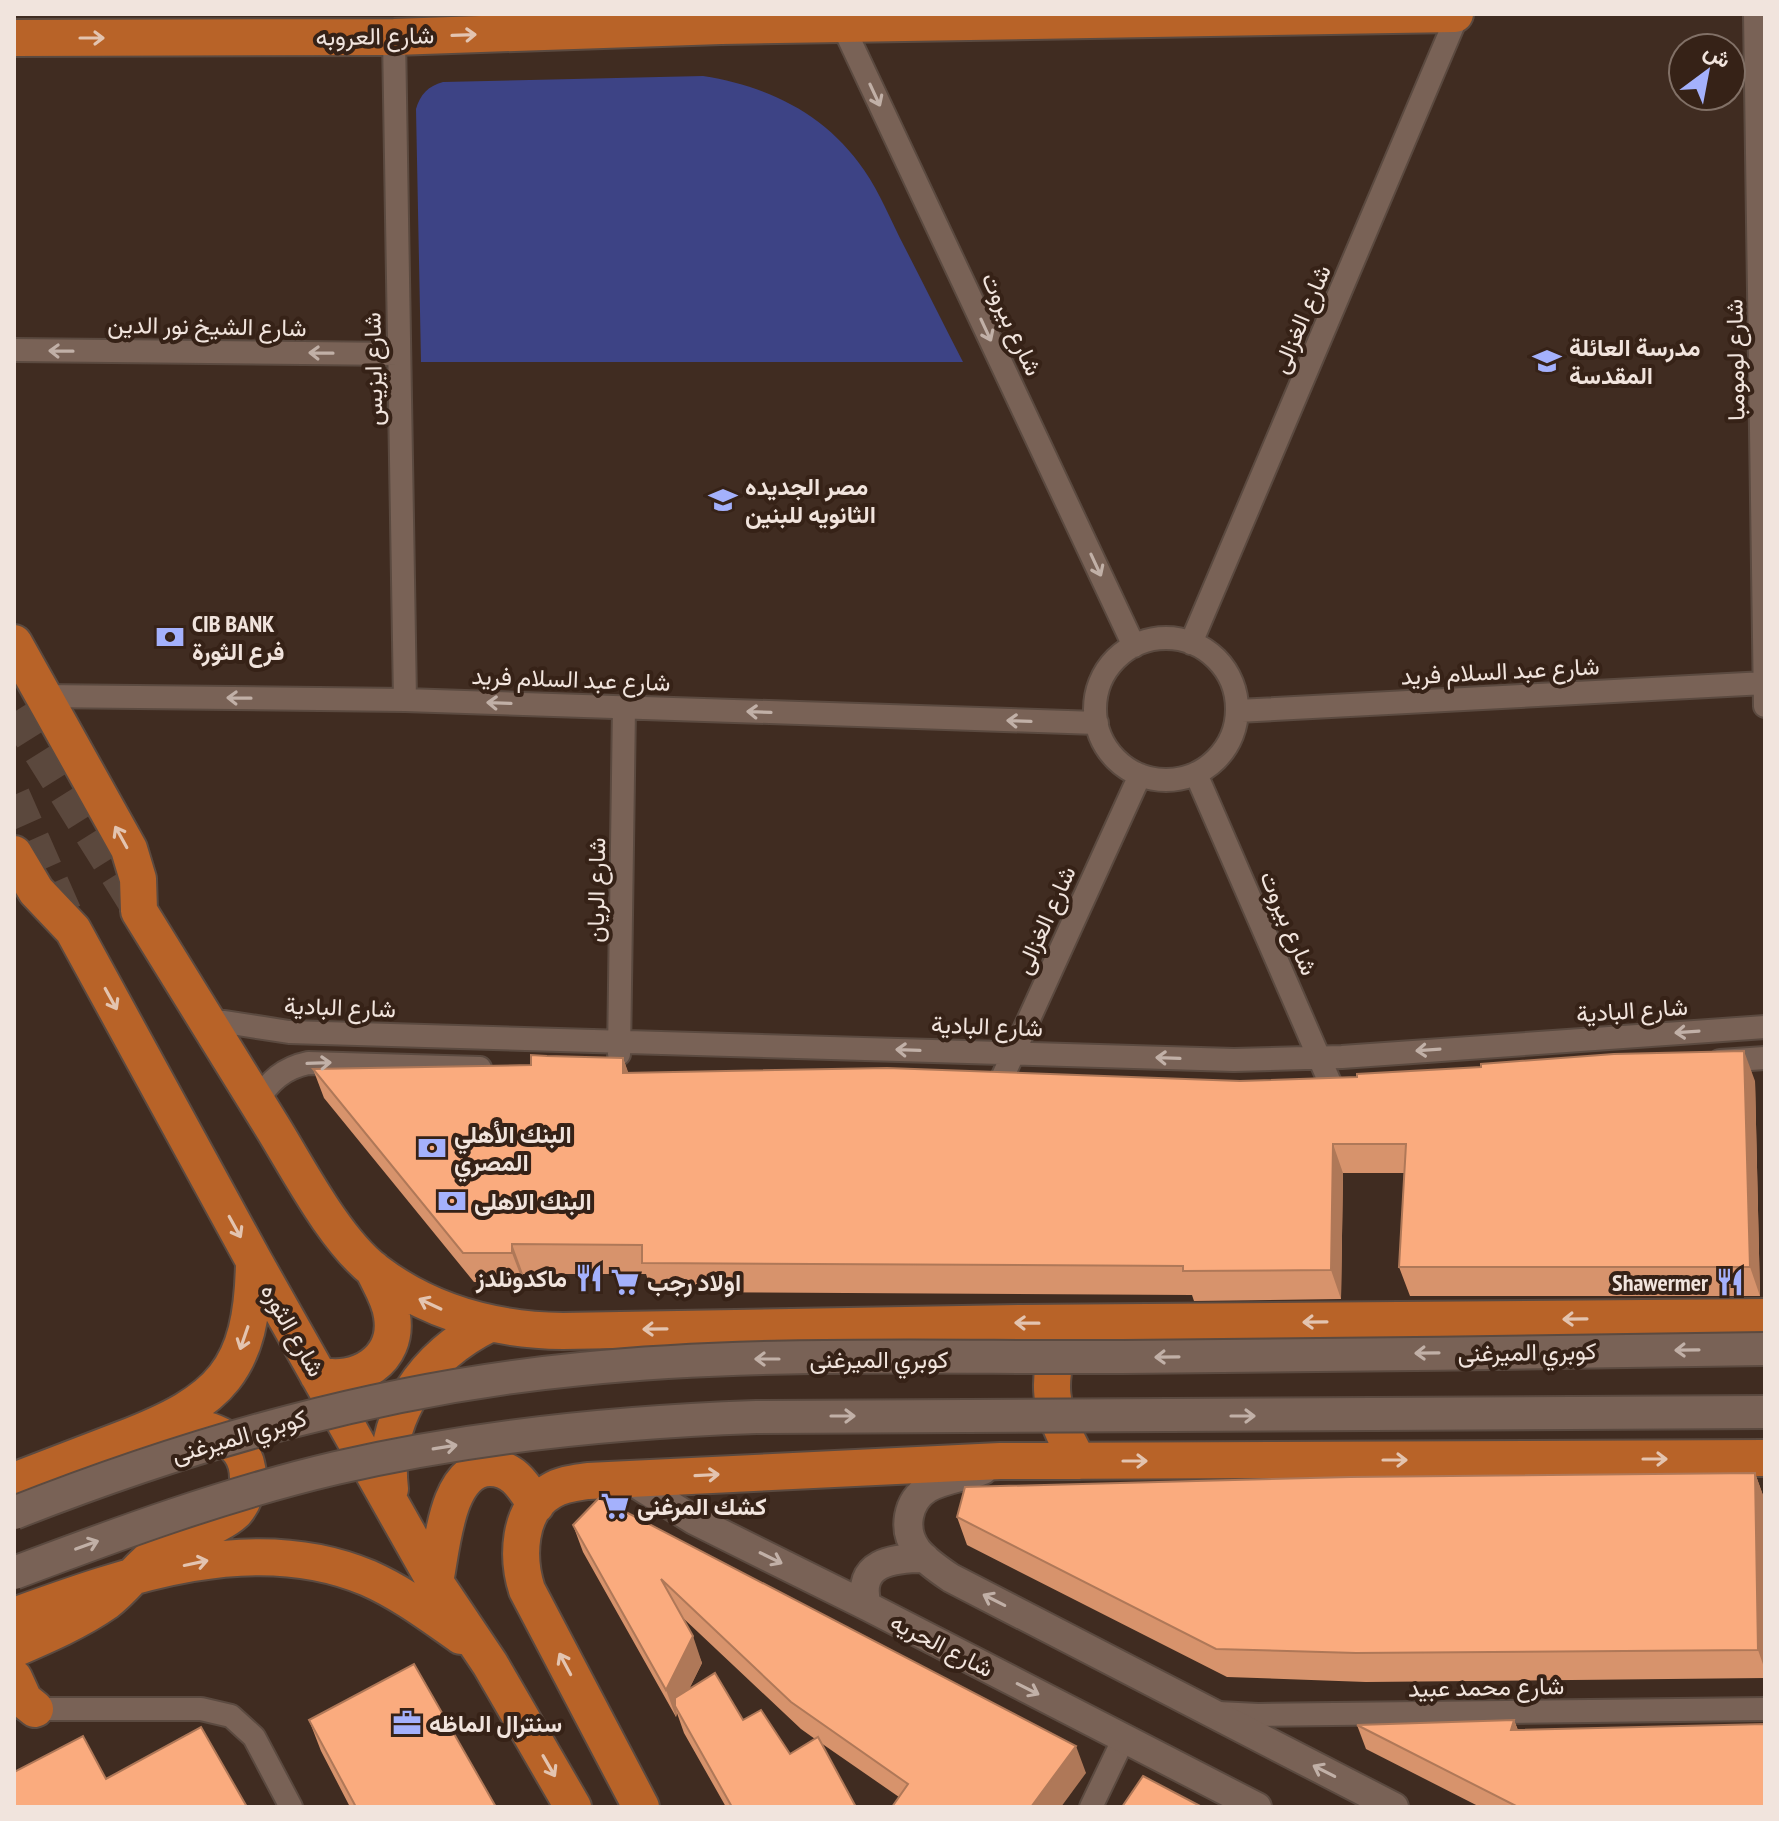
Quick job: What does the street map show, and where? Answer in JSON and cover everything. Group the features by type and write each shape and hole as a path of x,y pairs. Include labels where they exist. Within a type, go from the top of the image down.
{"highway":[{"name":"شارع العروبه","path":"14,38 394,37 842,24 1457,14"},
{"path":"14,643 129,849 138,879 139,911 325,1213 373,1269 392,1312 392,1336 382,1357 364,1372 341,1379 318,1375"},
{"name":"شارع الثوره","path":"14,854 36,891 73,930 254,1261 435,1582 573,1807"},
{"path":"14,1481 167,1422 209,1394 239,1354 253,1305 254,1261"},
{"path":"373,1269 427,1302 489,1324 532,1330 1765,1317"},
{"path":"392,1503 389,1481 393,1436 410,1393 423,1374 452,1344 489,1324"},
{"path":"1067,1324 1054,1357 1052,1393 1060,1428 1078,1461"},
{"path":"24,1709 15,1650 131,1578 148,1560 168,1546 227,1518 246,1492 245,1460 232,1442 195,1427 167,1422"},
{"path":"641,1807 527,1590 521,1572 522,1536 536,1505 546,1493 562,1485 588,1481 1000,1461 1765,1458"},
{"path":"435,1582 453,1498 464,1479 483,1468 504,1470 521,1482 536,1505"},
{"path":"131,1578 224,1558 272,1557 320,1563 388,1588 478,1648"}],"main road":[{"name":"كوبري الميرغنى","path":"14,1513 152,1462 308,1415 443,1387 579,1369 751,1359 1765,1349"},
{"path":"14,1573 201,1506 323,1471 465,1444 593,1427 777,1416 1765,1412"}],"street":[{"name":"شارع الغزالى","path":"1191,643 1457,14"},
{"name":"شارع لومومبا","path":"1755,14 1763,326 1765,706"},
{"name":"شارع بيروت","path":"842,24 1134,646"},
{"name":"شارع ايزيس","path":"394,37 405,700"},
{"name":"شارع الشيخ نور الدين","path":"14,350 399,354"},
{"path":"1163,638 1191,643 1220,663 1235,694 1236,724 1226,748 1208,767 1196,774 1158,780 1140,775 1112,755 1102,740 1097,723 1096,697 1105,673 1113,662 1134,646 1163,638"},
{"name":"شارع عبد السلام فريد","path":"1237,711 1764,683"},
{"name":"شارع عبد السلام فريد","path":"42,696 405,700 1097,723"},
{"name":"شارع الريان","path":"619,1073 624,707"},
{"name":"شارع بيروت","path":"1196,774 1319,1058 1344,1091 1306,1094"},
{"name":"شارع الغزالى","path":"1028,1088 990,1086 1013,1053 1140,775"},
{"name":"شارع البادية","path":"207,1022 289,1032 1234,1060 1319,1058 1765,1027"},
{"path":"1703,1063 1765,1058"},
{"path":"257,1102 267,1086 282,1073 308,1063 508,1069"},
{"path":"1000,1461 964,1477 937,1484 917,1498 910,1512 909,1533 925,1558 951,1578 1394,1807"},
{"name":"شارع الحريه","path":"630,1480 694,1520 1257,1807"},
{"path":"867,1606 866,1584 879,1565 895,1559 925,1558"},
{"path":"24,1709 201,1709 231,1716 254,1737 291,1807"},
{"name":"شارع محمد عبيد","path":"1209,1712 1258,1715 1765,1709"},
{"path":"1091,1807 1124,1738"}],"shaded area":[{"path":"703,76 750,87 794,106 832,133 849,150 875,188 963,362 421,362 416,109 425,92 443,82"}],"building":[{"path":"1744,1051 1750,1267 1399,1267 1406,1144 1333,1144 1331,1270 1183,1271 1183,1266 642,1263 642,1245 512,1244 512,1253 463,1253 313,1069 531,1065 531,1055 623,1058 623,1073 887,1068 1240,1081 1357,1077 1357,1074 1481,1067 1481,1064 1614,1054"},
{"path":"1755,1473 1758,1650 1356,1653 1216,1649 957,1517 965,1487 1350,1477"},
{"path":"599,1498 1076,1746 1031,1807 892,1807 908,1784 791,1702 661,1579 693,1636 666,1690 573,1525"},
{"name":"سنترال الماظه","path":"414,1664 496,1807 356,1807 309,1720"},
{"path":"715,1673 743,1720 761,1710 790,1754 818,1737 856,1807 732,1807 675,1706 675,1698"},
{"path":"1514,1720 1511,1730 1765,1724 1765,1807 1518,1807 1357,1725"},
{"path":"201,1727 247,1807 14,1807 14,1772 83,1736 106,1779"},
{"path":"1143,1776 1202,1807 1122,1807"}],"tunnel":[{"path":"14,712 139,911"},
{"path":"14,795 69,920"}],"place":[{"name":"مدرسة العائلة المقدسة","path":"1547,361"},
{"name":"مصر الجديده الثانويه للبنين","path":"723,500"},
{"name":"CIB BANK فرع الثورة","path":"170,637"},
{"name":"البنك الأهلي المصري","path":"432,1148"},
{"name":"البنك الاهلى","path":"452,1201"},
{"name":"ماكدونلدز","path":"589,1278"},
{"name":"اولاد رجب","path":"625,1282"},
{"name":"Shawermer","path":"1730,1282"},
{"name":"كشك المرغنى","path":"615,1506"},
{"name":"سنترال الماظه","path":"407,1723"}]}
